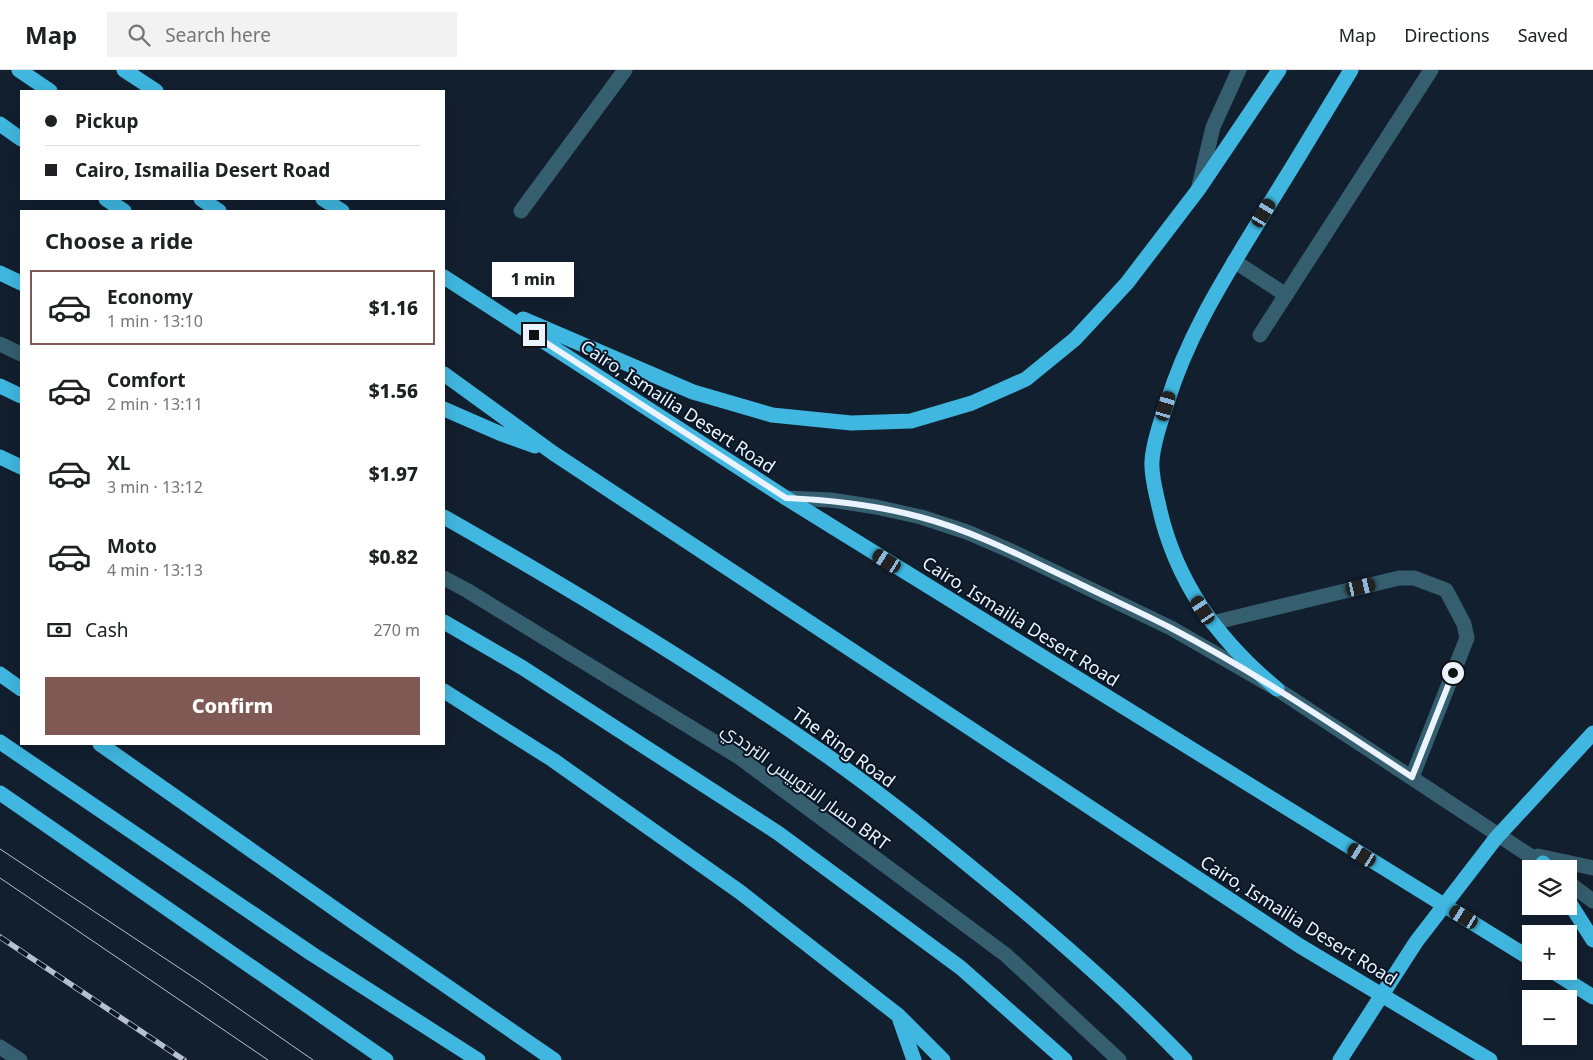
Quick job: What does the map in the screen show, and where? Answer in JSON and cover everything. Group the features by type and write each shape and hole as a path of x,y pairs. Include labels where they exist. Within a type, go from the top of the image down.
{"highway":[{"path":"19,70 49,90"},
{"path":"124,70 154,90"},
{"path":"483,303 693,392 772,415 851,423 911,421 972,404 1026,379 1075,338 1127,283 1198,190 1279,70"},
{"path":"1277,689 1231,647 1212,623 1184,577 1168,541 1155,488 1152,461 1160,424 1185,352 1202,318 1234,261 1352,70"},
{"path":"0,124 20,138"},
{"path":"108,200 122,210"},
{"path":"202,200 218,210"},
{"path":"325,200 340,210"},
{"path":"0,273 20,283"},
{"name":"Cairo, Ismailia Desert Road","path":"445,278 786,498 1522,953"},
{"name":"Cairo, Ismailia Desert Road","path":"445,375 553,453 1300,946 1490,1060"},
{"path":"0,386 20,396"},
{"path":"445,409 499,433 553,453"},
{"path":"0,457 20,467"},
{"name":"The Ring Road","path":"445,518 686,661 812,745 933,836 1050,932 1161,1035 1185,1060"},
{"path":"445,623 523,668 778,833 961,968 1065,1060"},
{"path":"0,674 20,688"},
{"path":"445,692 553,760 732,886 899,1016 943,1060"},
{"path":"1340,1060 1416,942 1490,845 1593,733"},
{"path":"0,742 312,954 478,1060"},
{"path":"101,745 554,1060"},
{"path":"0,793 386,1060"},
{"path":"1577,915 1593,940"},
{"path":"1567,980 1593,996"},
{"path":"899,1016 914,1060"}],"street":[{"path":"521,211 625,70"},
{"path":"1198,190 1213,127 1239,70"},
{"path":"1260,335 1431,70"},
{"path":"1234,261 1286,295"},
{"path":"0,344 20,354"},
{"path":"786,498 831,500 876,507 921,517 967,532 1011,551 1171,628 1277,689 1537,860"},
{"path":"1212,623 1399,578 1414,578 1446,590 1464,624 1467,638 1412,777"},
{"name":"مسار الاتوبيس الترددي BRT","path":"445,579 739,757 1006,955 1120,1060"},
{"path":"1529,854 1593,868"},
{"path":"1577,889 1593,901"},
{"path":"0,1047 20,1060"}],"tram line":[{"path":"0,849 199,981 313,1060"},
{"path":"0,878 268,1060"}],"railway":[{"path":"0,937 184,1060"}],"route":[{"path":"534,335 786,498 831,500 921,517 967,532 1011,551 1171,628 1277,689 1412,777 1453,673"}]}
